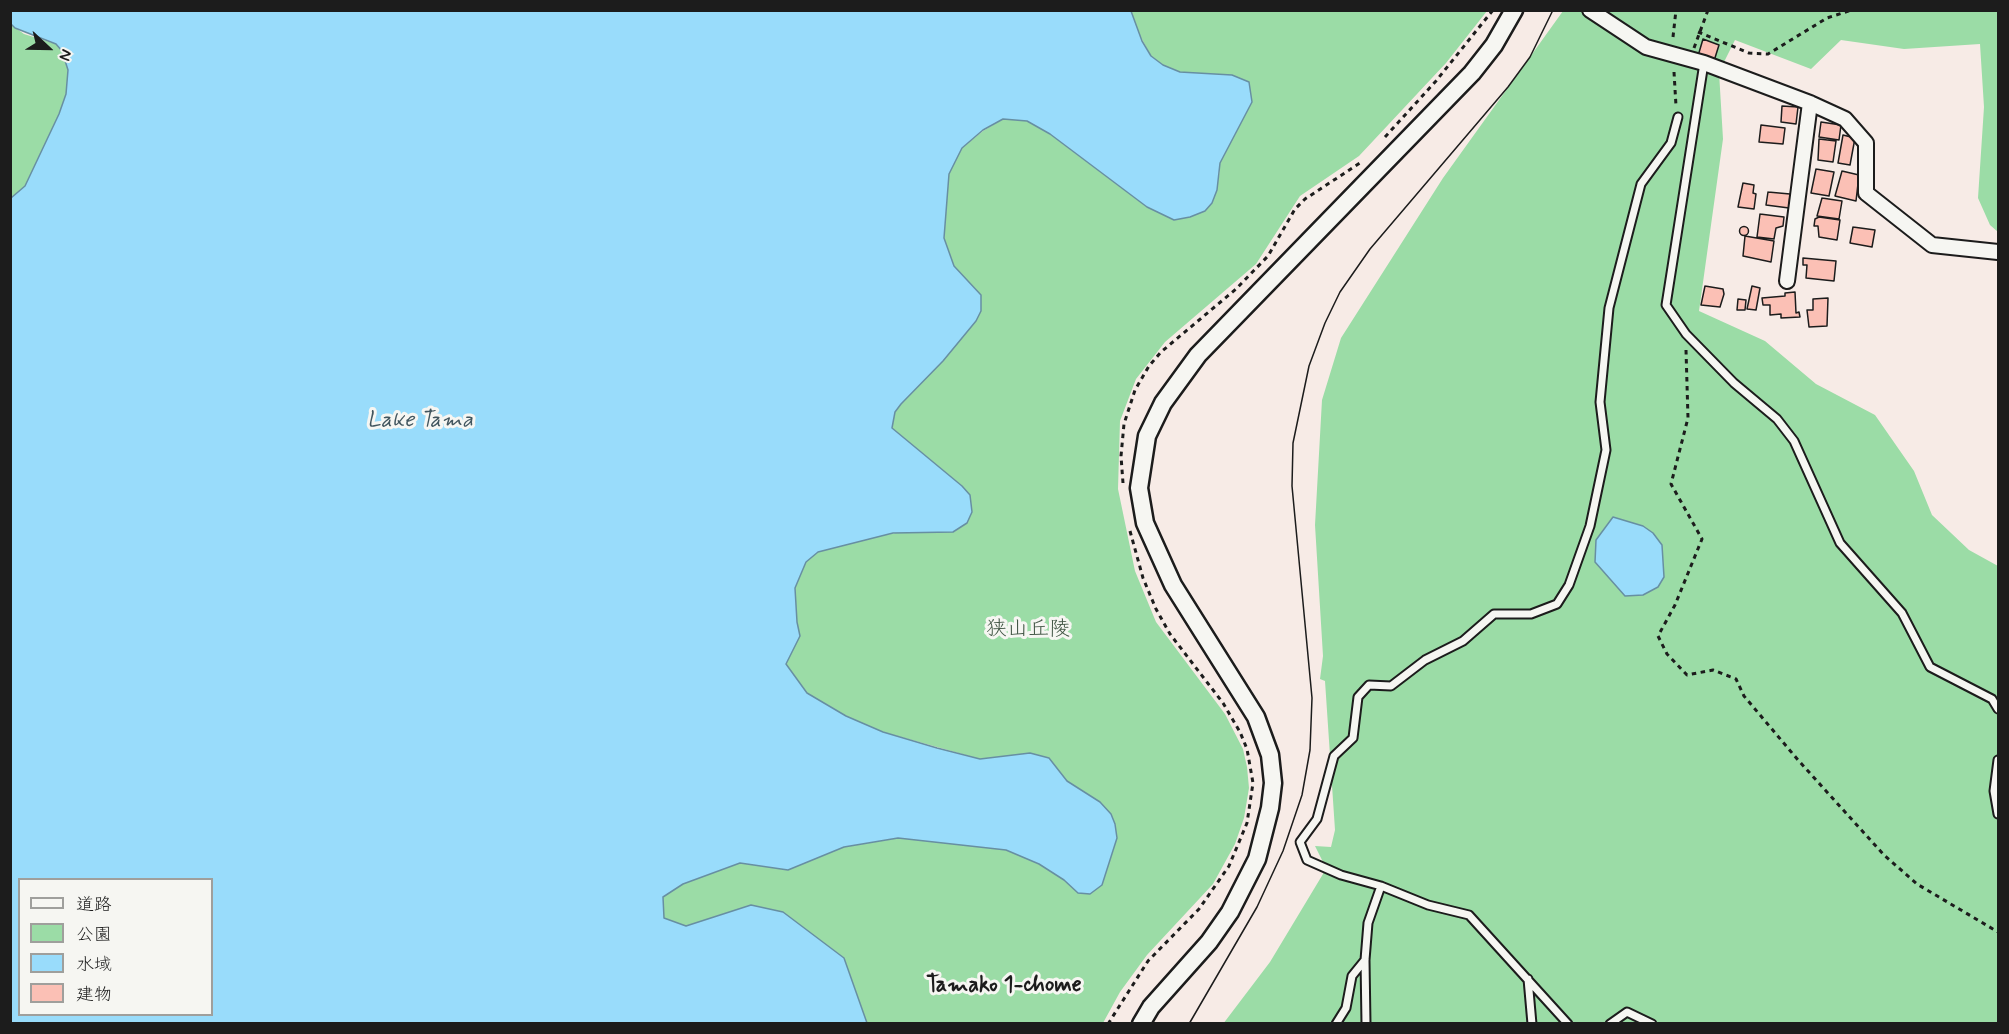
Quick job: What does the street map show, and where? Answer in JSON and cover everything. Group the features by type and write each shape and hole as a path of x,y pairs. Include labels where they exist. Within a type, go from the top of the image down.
{"street":[{"path":"1141,1023 1151,1007 1209,942 1230,912 1257,859 1270,808 1273,783 1270,755 1256,717 1173,585 1145,523 1139,488 1147,436 1162,403 1198,355 1472,73 1494,45 1514,10"},
{"path":"1590,10 1646,47 1697,61 1810,103 1845,119 1862,136 1867,151 1866,193 1924,241 1941,248 1982,248 1998,252"},
{"path":"1787,280 1810,103"}],"lane":[{"path":"1697,61 1666,305 1686,334 1734,383 1777,419 1794,441 1840,543 1902,614 1930,667 1992,699 1998,709"},
{"path":"1568,1023 1469,915 1428,905 1381,886 1341,875 1307,860 1300,843 1317,819 1334,756 1353,738 1358,697 1369,685 1391,686 1425,660 1463,641 1494,614 1531,614 1557,604 1569,585 1590,526 1606,450 1600,402 1609,308 1641,184 1671,142 1678,117"},
{"path":"1998,760 1994,790 1998,814"},
{"path":"1366,1023 1365,960 1368,923 1381,886"},
{"path":"1336,1023 1346,1008 1352,976 1365,960"},
{"path":"1528,979 1532,1023"},
{"path":"1610,1023 1627,1012 1652,1023"}],"path":[{"path":"1381,142 1436,81 1493,10"},
{"path":"1672,37 1676,10"},
{"path":"1697,61 1698,32 1708,10"},
{"path":"1698,32 1749,53 1768,54 1827,18 1852,10"},
{"path":"1124,492 1121,456 1124,424 1135,390 1149,366 1161,352 1236,289 1268,256 1287,222 1305,199 1366,159"},
{"path":"1686,334 1688,418 1671,484 1702,539 1675,605 1658,636 1667,654 1687,675 1713,670 1736,679 1744,696 1786,746 1884,855 1917,884 1998,932"},
{"path":"1108,1023 1148,961 1199,909 1229,866 1247,823 1253,783 1247,749 1231,716 1170,634 1156,609 1143,578 1128,525"}],"green space":[{"name":"狭山丘陵","path":"1131,11 1487,11 1446,63 1359,156 1300,196 1256,264 1165,342 1136,379 1120,421 1118,489 1135,571 1156,622 1225,714 1243,749 1247,767 1249,788 1244,818 1235,844 1213,884 1147,955 1120,992 1103,1023 867,1023 844,958 832,949 751,905 686,926 663,918 663,897 683,884 740,863 788,870 844,847 898,838 1006,850 1039,864 1065,880 1078,893 1102,885 1117,838 1115,824 1100,802 1067,781 1049,758 1030,753 980,759 883,732 846,716 807,693 786,664 800,636 795,588 806,561 818,552 874,537 907,531 954,532 967,523 972,512 962,486 892,428 895,412 901,404 976,321 981,295 954,266 944,238 949,174 962,148 1003,119 1027,121 1050,134 1147,207 1219,177 1220,163 1252,102 1197,75 1180,72 1163,65 1151,56 1137,30"},
{"path":"1563,11 1998,11 1998,232 1990,225 1978,198 1984,107 1980,44 1904,49 1841,40 1811,69 1735,40 1719,72 1723,139 1699,311 1765,341 1816,384 1875,415 1914,471 1932,515 1969,550 1998,566 1998,1023 1223,1024 1270,962 1323,874 1325,866 1315,846 1331,847 1335,830 1325,681 1320,679 1323,656 1315,525 1322,400 1341,338 1443,178"},
{"path":"10,24 24,34 56,44 62,51 68,70 66,94 59,114 25,186 11,198"}],"water":[{"name":"Lake Tama","path":"11,10 1131,11 1142,41 1151,56 1163,65 1180,72 1232,75 1249,82 1252,102 1220,163 1217,190 1212,203 1205,211 1190,217 1174,220 1147,207 1050,134 1027,121 1003,119 983,130 962,148 949,174 944,238 954,266 981,295 981,311 976,321 943,361 901,404 895,412 892,428 962,486 970,495 972,512 967,523 953,532 893,533 818,552 806,562 795,588 800,636 786,664 807,693 846,716 883,732 937,748 980,759 1030,753 1049,758 1067,781 1100,802 1111,814 1117,838 1102,885 1090,894 1078,893 1064,880 1039,864 1006,850 898,838 844,847 788,870 740,863 683,884 663,897 664,918 686,926 751,905 783,912 844,958 867,1023 11,1023 11,198 25,186 59,114 66,94 68,70 62,51 56,44 15,28 11,24"},
{"path":"1613,517 1643,526 1653,533 1662,545 1664,577 1658,587 1643,595 1625,596 1595,562 1596,540"}],"building":[{"path":"1703,39 1719,45 1714,61 1698,56"},
{"path":"1782,106 1798,107 1796,124 1781,122"},
{"path":"1821,122 1841,125 1839,140 1819,137"},
{"path":"1761,125 1785,128 1783,144 1759,142"},
{"path":"1843,135 1855,138 1850,165 1838,163"},
{"path":"1819,139 1836,141 1833,162 1818,160"},
{"path":"1816,169 1834,172 1829,196 1811,193"},
{"path":"1842,171 1859,175 1856,201 1835,196"},
{"path":"1743,183 1754,185 1753,193 1756,194 1754,209 1738,207"},
{"path":"1768,192 1790,194 1789,208 1766,205"},
{"path":"1822,198 1842,201 1839,219 1817,216"},
{"path":"1760,214 1784,217 1783,226 1776,228 1774,239 1757,237"},
{"path":"1819,217 1840,220 1837,240 1819,237 1818,226 1814,226 1815,219"},
{"path":"1744,226 1749,231 1744,236 1739,231"},
{"path":"1853,227 1875,230 1872,247 1850,243"},
{"path":"1745,236 1774,241 1771,262 1743,256"},
{"path":"1803,258 1836,261 1834,281 1806,278 1807,265 1803,265"},
{"path":"1705,286 1723,289 1724,294 1720,307 1701,305"},
{"path":"1752,286 1760,288 1756,310 1747,309"},
{"path":"1795,292 1796,313 1799,312 1800,317 1781,318 1781,314 1770,315 1770,305 1763,305 1762,298 1785,296 1785,293"},
{"path":"1828,298 1827,326 1809,327 1807,310 1813,310 1813,299"},
{"path":"1738,299 1746,300 1745,310 1737,310"}],"tram line":[{"path":"1189,1024 1257,907 1283,851 1302,795 1310,750 1312,698 1292,486 1293,443 1309,366 1325,323 1340,292 1370,249 1508,87 1530,57 1553,10"}],"district":[{"name":"Tamako 1-chome","path":"1004,986"}]}
